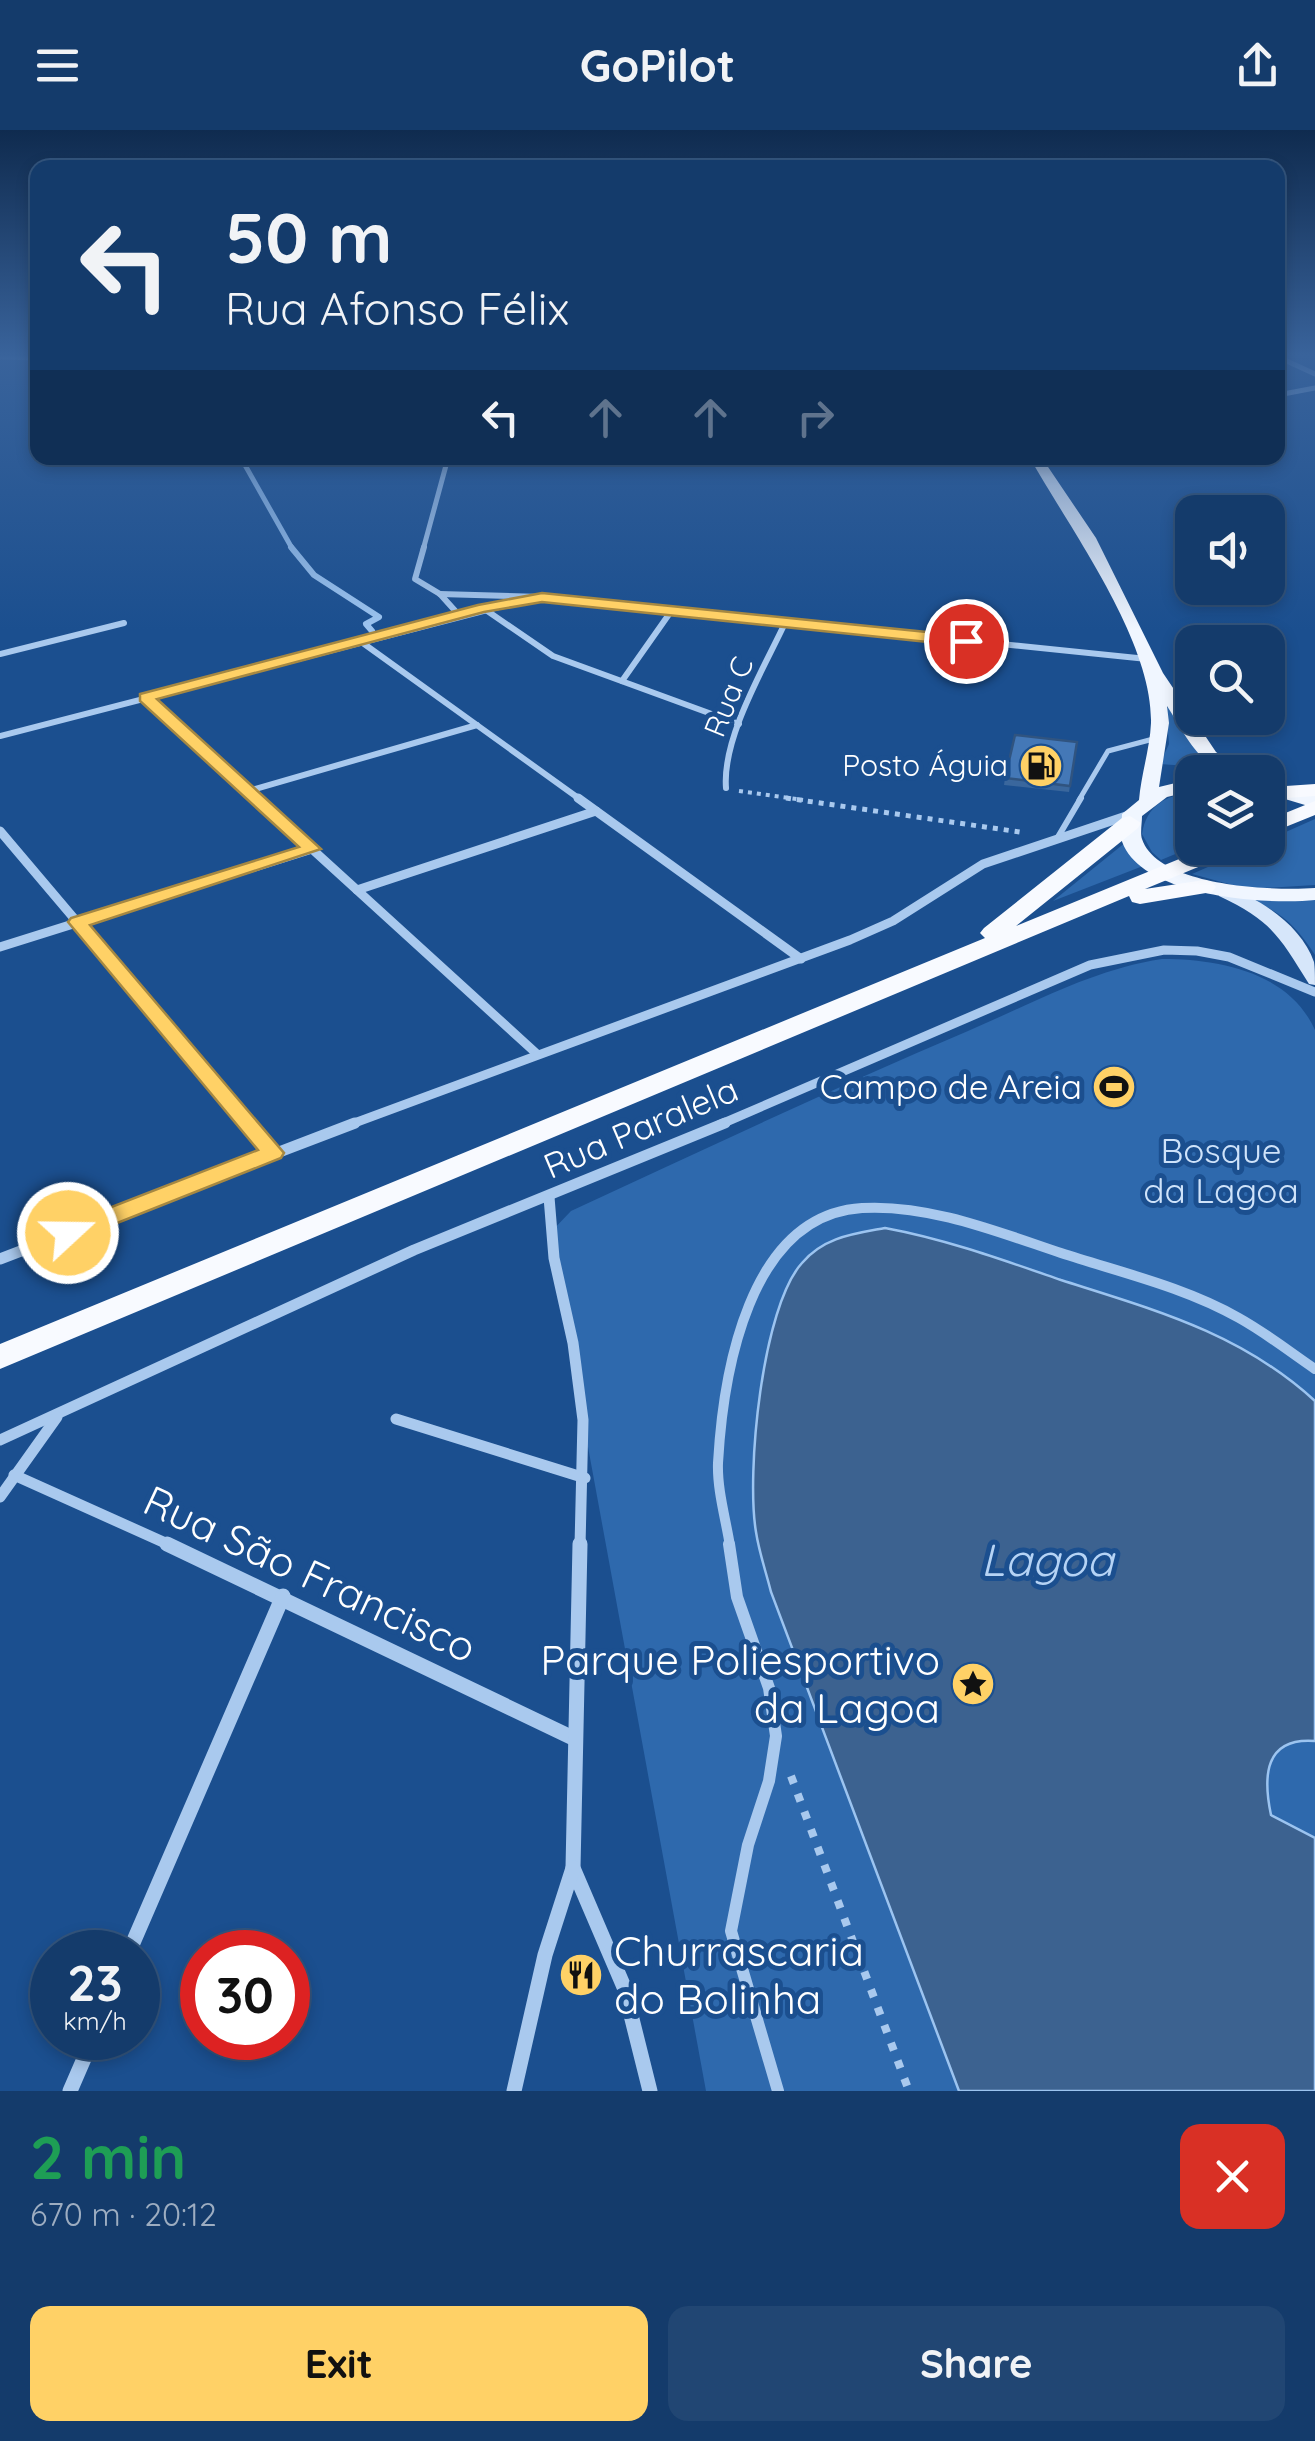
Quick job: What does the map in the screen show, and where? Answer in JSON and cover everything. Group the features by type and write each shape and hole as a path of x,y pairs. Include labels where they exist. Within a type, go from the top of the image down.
{"highway":[{"path":"1285,790 1315,790"},
{"path":"1285,819 1315,804"},
{"path":"941,968 1024,910 1131,819"},
{"path":"0,1357 1184,865"},
{"path":"941,968 1136,898 1214,889"}],"main road":[{"path":"1041,465 1089,538 1150,666 1209,755"},
{"path":"1148,799 1158,730 1150,666"},
{"path":"1175,790 1148,799 1131,819 1130,833 1142,853 1168,872 1274,916 1285,926 1315,980"},
{"path":"1285,793 1315,804"},
{"path":"1214,889 1268,898 1315,894"}],"street":[{"path":"446,465 415,573 420,585 440,594 542,598 672,610 1150,666"},
{"path":"440,594 458,614"},
{"path":"0,736 458,614 542,598"},
{"path":"483,608 553,656 739,724"},
{"path":"622,681 672,610"},
{"path":"0,654 124,623"},
{"name":"Rua C","path":"726,788 723,778 739,724 785,624"},
{"path":"360,641 801,959"},
{"path":"145,697 537,1054"},
{"path":"248,790 476,725"},
{"path":"357,890 596,811"},
{"path":"0,1260 273,1153 801,959 893,921 965,872 1058,837 1131,819"},
{"path":"0,832 273,1153"},
{"path":"0,947 312,849"},
{"name":"Rua Paralela","path":"0,1440 414,1250 548,1197 1090,965 1164,950 1198,951 1242,962 1315,992"},
{"path":"514,2091 546,1955 573,1868 585,1478 581,1392 554,1258 548,1197"},
{"path":"778,2091 731,1931 748,1845 769,1782 776,1736 769,1688 737,1598 718,1467 732,1351 766,1268 786,1244 814,1223 858,1208 912,1210 993,1230 1167,1288 1238,1318 1315,1369"},
{"path":"0,1497 57,1417"},
{"path":"396,1419 585,1478"},
{"name":"Rua São Francisco","path":"14,1476 283,1596 575,1739"},
{"path":"139,1930 283,1596"},
{"path":"573,1868 624,1988 650,2091"},
{"path":"70,2091 83,2060"}],"lane":[{"path":"1058,837 1108,751 1158,730"}],"path":[{"path":"726,788 1058,837"},
{"path":"776,1736 908,2091"}],"green space":[{"path":"1166,709 1175,709 1175,735 1191,735 1202,755 1175,755 1175,765 1160,764 1169,744"},
{"path":"1174,796 1175,854 1161,860 1142,834 1144,824 1153,809"},
{"path":"1315,819 1315,885 1247,889 1192,874 1212,865 1285,865 1285,832"},
{"path":"1126,842 1143,866 1053,901"},
{"path":"1315,898 1315,955 1287,921 1249,899"},
{"name":"Parque Poliesportivo da Lagoa","path":"1162,959 1229,966 1270,982 1303,1010 1315,1030 1315,2091 706,2091 549,1234 571,1211 868,1075 1087,979"}],"water":[{"name":"Lagoa","path":"885,1228 974,1251 1196,1326 1257,1358 1315,1401 1315,1741 1298,1741 1277,1753 1271,1762 1267,1787 1271,1815 1315,1838 1315,2091 959,2091 771,1592 757,1540 753,1505 760,1392 767,1352 788,1285 802,1263 820,1247 840,1238"}],"building":[{"name":"Posto Águia","path":"1015,735 1077,742 1070,786 1005,778"}],"waterway":[{"path":"245,465 292,548"},
{"path":"292,548 314,575 379,617 366,624 372,631"}],"place":[{"name":"Posto Águia","path":"1041,766"},
{"name":"Campo de Areia","path":"1114,1087"},
{"name":"Parque Poliesportivo da Lagoa","path":"973,1684"},
{"name":"Churrascaria do Bolinha","path":"581,1975"}],"route":[{"path":"68,1233 273,1153 78,922 312,849 145,697 483,608 542,598 966,641"}],"park label":[{"name":"Bosque da Lagoa","path":"1221,1171"}]}
